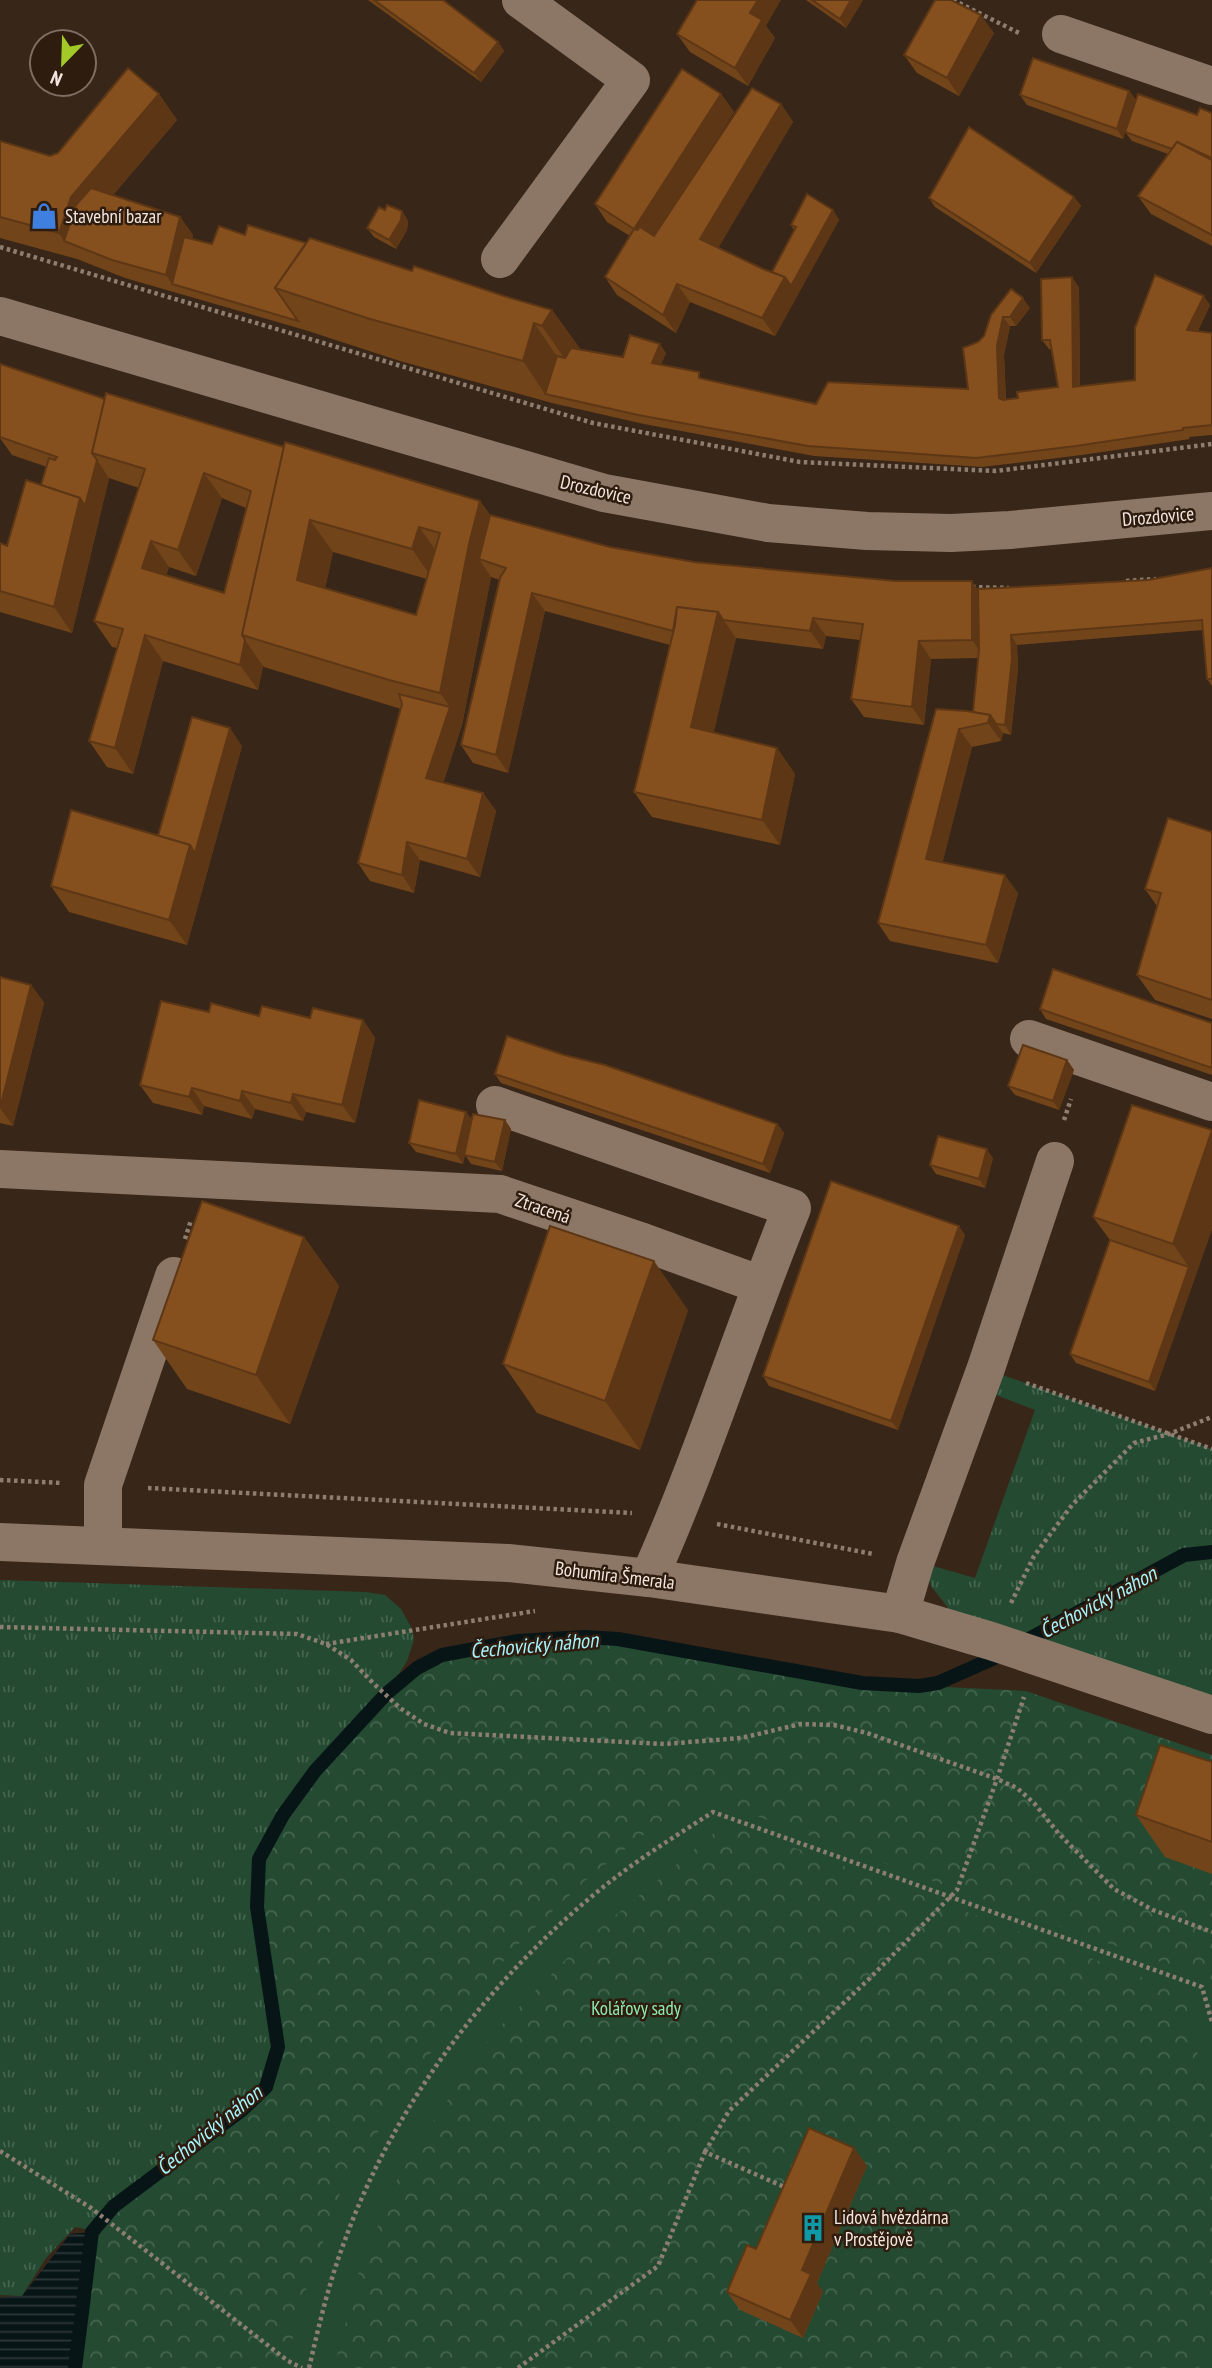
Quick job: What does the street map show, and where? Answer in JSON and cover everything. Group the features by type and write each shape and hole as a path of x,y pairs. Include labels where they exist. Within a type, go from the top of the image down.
{"street":[{"path":"500,260 631,80 521,0"},
{"path":"1060,34 1212,86"},
{"name":"Drozdovice","path":"0,316 604,493 768,523 867,531 951,533 1212,511"},
{"path":"1029,1039 1212,1102"},
{"path":"495,1105 792,1208 761,1285 677,1516 649,1578"},
{"path":"900,1615 915,1563 986,1368 1055,1161"},
{"name":"Ztracená","path":"0,1169 500,1194 761,1285"},
{"path":"103,1546 103,1485 174,1276"},
{"name":"Bohumíra Šmerala","path":"0,1542 508,1563 649,1578 900,1615 991,1641 1212,1715"}],"path":[{"path":"953,0 1032,39 1060,34"},
{"path":"0,247 593,423 800,462 996,471 1212,444"},
{"path":"1055,1161 1055,1148 1084,1058"},
{"path":"174,1276 204,1179"},
{"path":"986,1368 1212,1449"},
{"path":"991,1641 1034,1556 1072,1505 1135,1443 1169,1434 1212,1417"},
{"path":"0,1480 677,1516 915,1563"},
{"path":"326,1644 527,1611 541,1611"},
{"path":"0,1627 297,1634 326,1644 351,1660 400,1708 424,1724 450,1733 664,1744 741,1738 801,1724 834,1725 867,1733 1017,1788 1114,1889 1153,1910 1212,1932"},
{"path":"518,2368 658,2266 705,2152 729,2111 868,1980 957,1890 998,1779 1026,1691"},
{"path":"309,2368 324,2304 345,2239 371,2180 434,2070 472,2019 559,1925 659,1846 713,1812 1202,1987 1212,2022"},
{"path":"0,2151 90,2208 288,2361 302,2368"},
{"path":"705,2152 801,2194"}],"green space":[{"path":"994,1372 1212,1449 1212,1699 952,1613 931,1586 926,1564 975,1578 1035,1410 986,1391"},
{"path":"0,1580 366,1592 385,1595 401,1609 412,1629 414,1640 407,1661 386,1694 315,1771 283,1815 259,1859 267,1969 278,2047 266,2087 242,2110 85,2229 75,2227 46,2258 22,2296 0,2295"},
{"name":"Kolářovy sady","path":"584,1637 618,1639 862,1683 1026,1691 1212,1755 1212,2368 75,2368 92,2232 114,2206 242,2110 266,2087 278,2047 257,1907 259,1859 283,1815 315,1771 374,1705 417,1668 442,1655 464,1650 518,1641"},
{"path":"697,1794 1212,1980 1212,2119 1184,1993 739,1827 719,1829 581,1944 490,2037 402,2168 360,2268 334,2368 286,2368 299,2310 343,2185 458,2012 522,1940 589,1877"},
{"path":"1212,2311 1212,2368 1199,2368"}],"shaded area":[{"path":"92,2232 75,2368 0,2368 0,2297 22,2296 70,2234"}],"building":[{"path":"374,0 443,0 498,42 474,73"},
{"path":"697,0 758,0 750,13 762,20 735,68 677,34"},
{"path":"812,0 851,0 840,19"},
{"path":"935,0 951,0 981,15 947,78 904,55"},
{"path":"1033,58 1129,91 1117,129 1020,95"},
{"path":"128,68 159,94 71,197 59,233 0,217 0,141 50,156 58,153"},
{"path":"682,69 721,94 634,229 595,204"},
{"path":"752,88 781,104 700,239 785,277 762,318 677,284 663,315 605,277 634,229 640,227 654,236"},
{"path":"1138,94 1197,115 1200,108 1212,113 1212,158 1177,142 1172,149 1125,132"},
{"path":"969,127 1074,197 1030,263 929,198"},
{"path":"1177,142 1212,160 1212,235 1138,196"},
{"path":"91,188 180,217 166,275 112,260 64,241 76,205"},
{"path":"807,194 833,210 791,286 785,277 772,272 796,227 791,225"},
{"path":"387,205 402,211 401,220 389,240 367,228 379,207 385,210"},
{"path":"248,225 306,243 275,288 298,321 172,284 184,237 212,244 219,226 245,235"},
{"path":"310,238 412,271 414,266 552,310 542,326 534,323 523,361 370,319 275,288"},
{"path":"1155,275 1204,296 1187,330 1212,333 1212,425 976,458 808,446 638,415 545,394 557,356 565,358 571,348 623,357 630,335 660,344 652,363 699,372 699,378 816,404 828,382 968,389 963,348 978,342 984,336 991,315 1011,289 1023,298 1010,317 1003,317 997,346 999,398 1018,398 1017,392 1058,387 1050,340 1042,340 1041,279 1072,277 1073,387 1135,380 1135,328"},
{"path":"0,364 105,399 92,453 97,460 85,506 80,498 41,485 49,458 55,460 57,457 0,437"},
{"path":"106,393 284,447 242,635 245,640 240,665 145,635 115,748 89,741 123,629 94,621 145,469 92,453","holes":["204,473 251,491 224,593 142,568 151,541 178,550"]},
{"path":"285,442 480,501 440,693 242,635","holes":["310,520 412,549 419,527 440,533 416,615 297,580"]},
{"path":"26,480 80,498 54,607 0,591 0,543 7,546"},
{"path":"490,515 610,547 694,562 896,581 972,581 972,640 919,641 912,707 851,699 863,624 813,618 810,631 723,620 718,612 677,607 673,631 532,593 496,755 461,745 500,578 506,568 479,559"},
{"path":"1212,568 1212,679 1207,679 1202,620 1011,635 1012,659 1005,725 996,724 990,715 973,712 979,649 978,589 1148,580"},
{"path":"677,607 718,612 691,727 777,748 762,820 634,792 675,625"},
{"path":"399,694 450,707 426,778 483,793 467,859 407,842 402,875 358,863 402,704"},
{"path":"936,709 990,715 988,723 959,729 926,859 1005,875 986,945 878,923"},
{"path":"192,717 230,728 195,853 190,845 158,836"},
{"path":"71,810 190,845 169,920 51,886"},
{"path":"1168,818 1212,832 1212,1000 1137,975 1161,893 1145,889"},
{"path":"1053,969 1212,1023 1212,1068 1040,1009"},
{"path":"0,977 31,985 0,1108"},
{"path":"161,1001 209,1012 211,1003 259,1016 262,1006 310,1018 313,1008 363,1020 342,1105 293,1094 291,1103 242,1091 240,1101 192,1088 189,1097 140,1085"},
{"path":"507,1036 605,1065 777,1124 763,1164 495,1074"},
{"path":"1023,1045 1067,1060 1053,1101 1008,1086"},
{"path":"419,1100 466,1112 456,1154 409,1143"},
{"path":"1132,1105 1212,1130 1173,1244 1093,1217"},
{"path":"473,1114 505,1120 495,1162 464,1155"},
{"path":"938,1136 987,1149 979,1179 930,1165"},
{"path":"831,1181 959,1226 891,1421 763,1376"},
{"path":"202,1201 304,1237 256,1375 153,1340"},
{"path":"550,1226 654,1261 605,1401 503,1364"},
{"path":"1110,1240 1189,1267 1149,1382 1070,1354"},
{"path":"1160,1745 1212,1762 1212,1842 1136,1815"},
{"name":"Lidová hvězdárna v Prostějově","path":"809,2128 854,2148 802,2270 811,2274 790,2320 727,2292 747,2245 756,2249"}],"waterway":[{"name":"Čechovický náhon","path":"75,2368 92,2232 114,2206 242,2110 266,2087 278,2047 257,1907 259,1859 283,1815 315,1771 386,1694 417,1668 442,1655 518,1641 584,1637 618,1639 862,1683 919,1686 938,1683 992,1659 1184,1555 1212,1552"}],"place":[{"name":"Stavební bazar","path":"44,216"},
{"name":"Lidová hvězdárna v Prostějově","path":"813,2228"}]}
